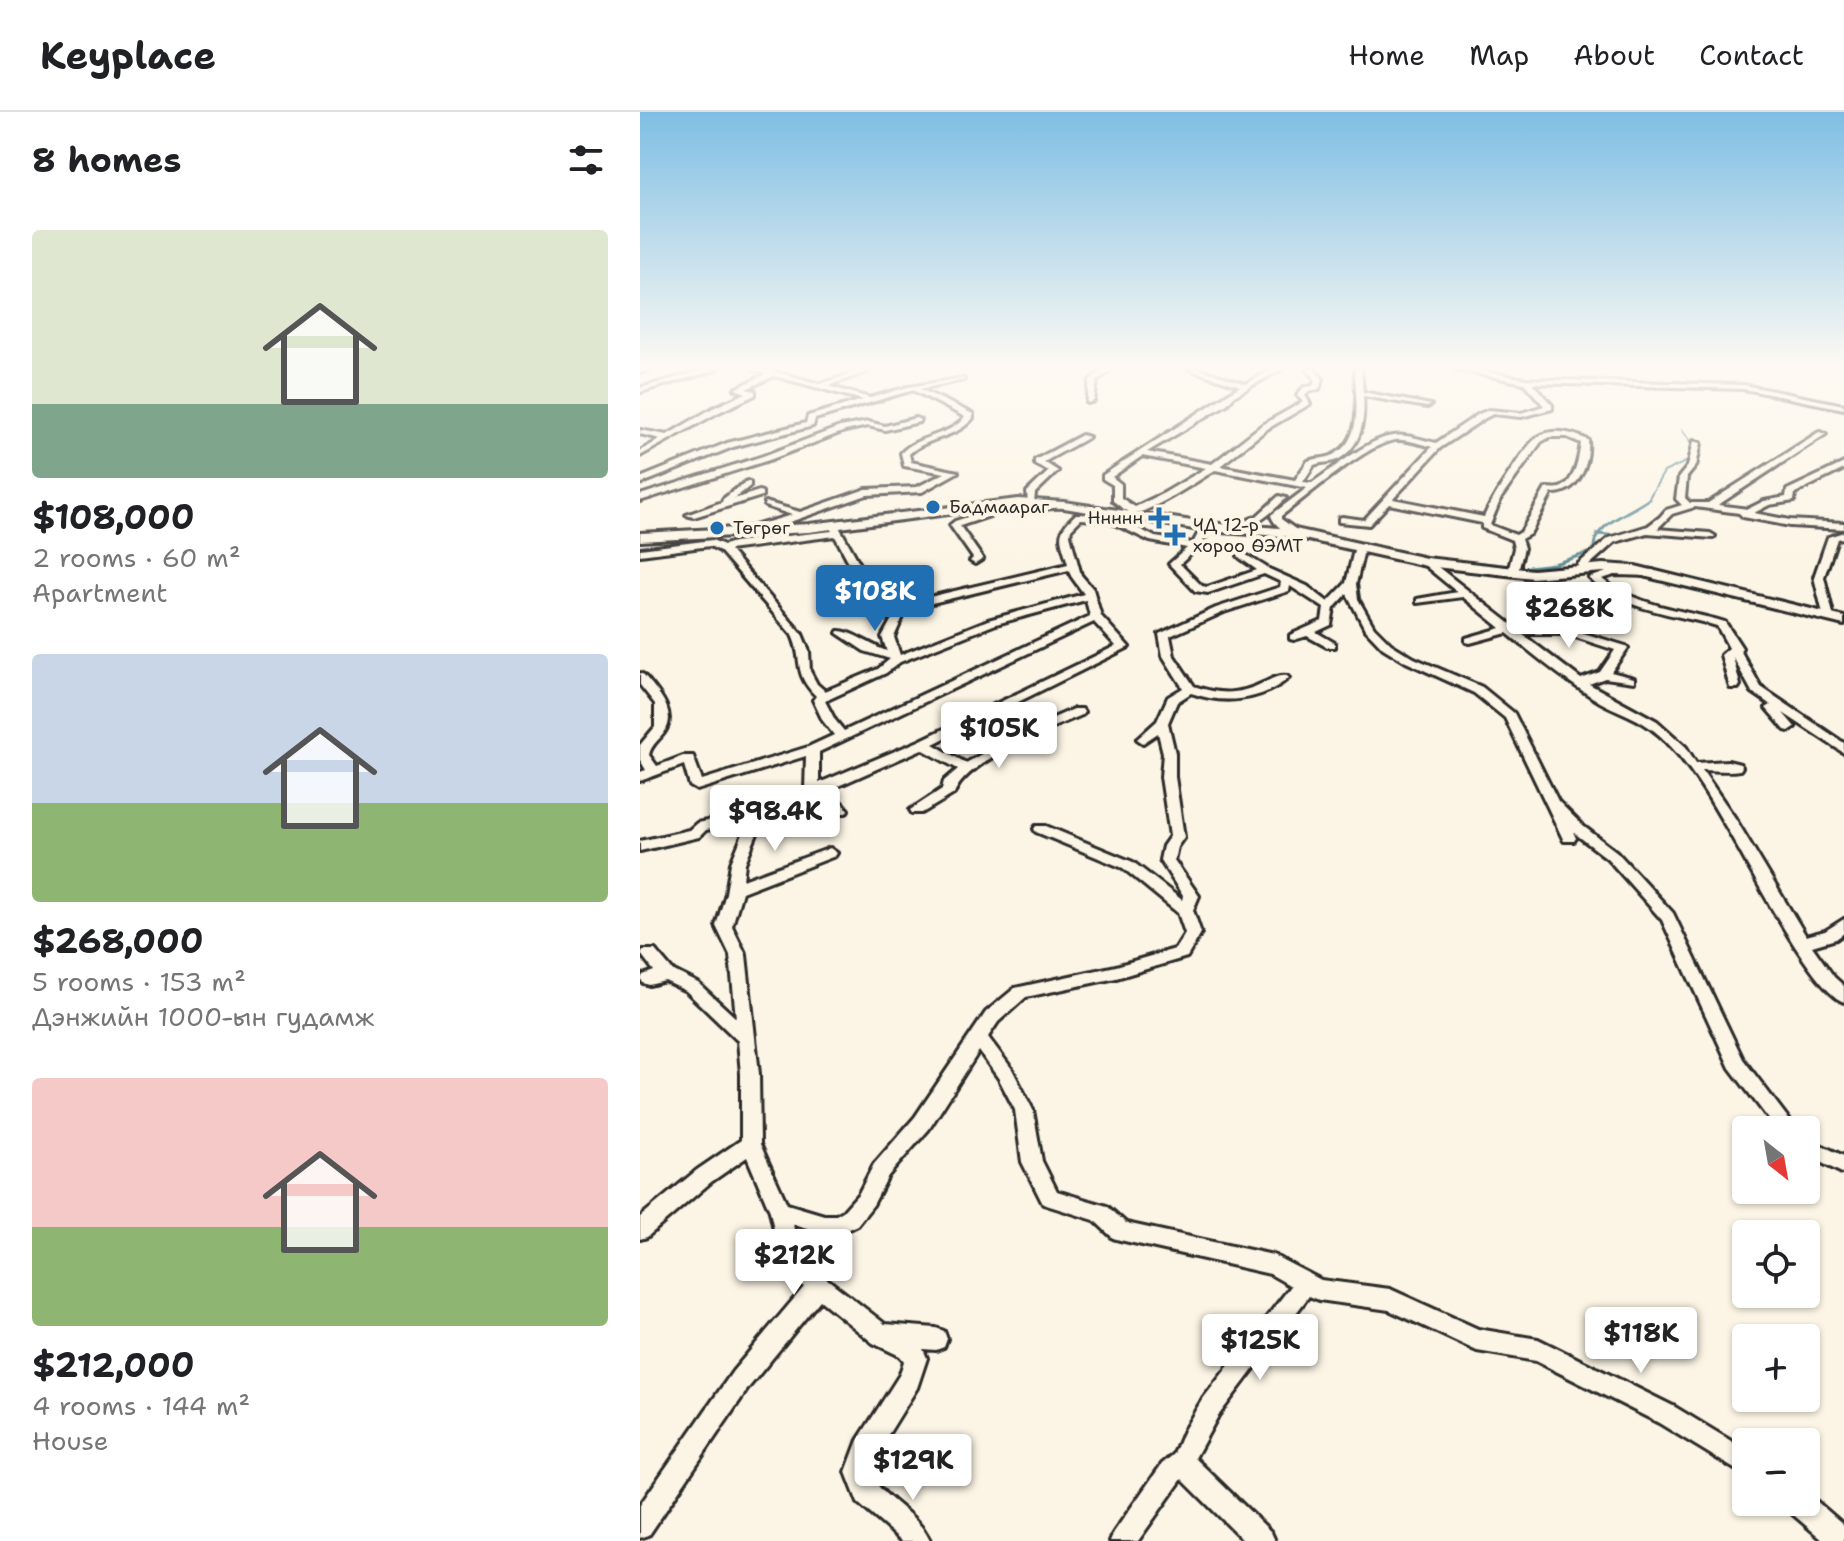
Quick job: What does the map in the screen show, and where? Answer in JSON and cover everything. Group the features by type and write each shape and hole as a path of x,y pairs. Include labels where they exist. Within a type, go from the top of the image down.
{"main road":[{"path":"640,537 836,529 1031,502 1206,527 1295,533 1426,562 1513,572 1555,574 1616,568 1653,573 1844,621"}],"street":[{"path":"658,436 669,438"},
{"path":"640,454 673,436"},
{"path":"640,481 730,445 765,436"},
{"path":"640,498 825,436"},
{"path":"738,532 866,492 919,490 954,472 907,464 904,459 905,453 917,442 935,436"},
{"path":"1167,436 1106,477 1117,484 1116,499 1121,514 1153,539 1195,546"},
{"path":"640,846 694,834 702,826 757,816 923,744 1123,647 1096,617 1090,596 1073,566 1066,528 1079,516 1121,514 1150,505 1210,469 1255,436"},
{"path":"1232,529 1260,518 1296,485 1311,463 1330,460 1346,450 1353,436"},
{"path":"1342,520 1366,523 1437,446 1454,436"},
{"path":"1547,436 1538,440 1497,498 1485,526 1516,538 1525,534 1549,490 1564,490 1570,484 1583,456 1585,442 1562,436"},
{"path":"1711,505 1819,436"},
{"path":"1031,502 1031,492 1054,471 1038,462 1085,437"},
{"path":"1295,533 1277,520 1276,515 1350,459 1390,438 1406,438 1437,446"},
{"path":"1687,505 1680,499 1683,477 1692,466 1697,443"},
{"path":"1140,453 1210,469 1312,486"},
{"path":"1736,511 1749,512 1767,503 1791,499 1790,492 1842,469"},
{"path":"719,506 747,484"},
{"path":"680,534 694,524 690,513 759,494"},
{"path":"1389,501 1488,521"},
{"path":"768,504 800,515"},
{"path":"975,561 978,559 955,525 958,523 995,511 1064,505"},
{"path":"1583,570 1582,566 1611,541 1650,531 1663,523 1669,512 1687,505 1711,505 1790,523 1844,526"},
{"path":"1206,527 1195,546 1174,564 1202,590 1265,571"},
{"path":"723,549 836,529 857,568 876,582 898,613 897,622 911,626"},
{"path":"1650,531 1710,536"},
{"path":"1829,618 1819,577 1828,544 1833,537 1844,535"},
{"path":"1513,572 1519,548 1516,538"},
{"path":"640,552 712,543 723,549 797,634 804,647 803,675 806,683 823,696"},
{"path":"1360,546 1351,584 1353,599 1365,621 1410,660 1478,690 1502,707 1515,726 1557,819 1569,838"},
{"path":"1243,556 1265,571 1303,588 1329,607"},
{"path":"1426,562 1579,684 1653,724 1694,767 1736,830 1802,943 1828,981 1844,996"},
{"path":"898,613 1073,566"},
{"path":"1653,573 1615,572 1594,578 1603,589 1721,624 1736,648 1746,674 1789,727"},
{"path":"1283,678 1250,695 1214,699 1190,689 1181,679 1164,647 1164,634 1220,610 1285,589 1286,581"},
{"path":"1294,637 1327,623 1329,607 1351,584"},
{"path":"1421,601 1460,595 1465,591"},
{"path":"842,737 822,709 819,700 823,696 882,671 896,658 992,622 1090,596"},
{"path":"896,658 888,637 898,613"},
{"path":"640,777 688,759 697,786 813,750 1096,617"},
{"path":"1470,640 1512,630 1567,631 1622,648 1604,674 1579,684"},
{"path":"1307,631 1331,645"},
{"path":"842,633 868,649 896,658"},
{"path":"1381,636 1394,660"},
{"path":"1734,685 1727,655 1736,648"},
{"path":"1437,672 1450,685"},
{"path":"1604,674 1630,680"},
{"path":"640,677 660,703"},
{"path":"654,772 643,755 644,748 661,728 660,703 666,689"},
{"path":"1143,739 1162,723 1172,700 1190,689"},
{"path":"1756,689 1844,749"},
{"path":"917,810 949,791 949,784 966,768 1020,737 1078,712"},
{"path":"1162,723 1169,753 1168,777 1177,837 1170,846 1167,860 1191,896 1185,910"},
{"path":"1509,746 1515,726"},
{"path":"923,744 966,768"},
{"path":"813,750 815,789 841,810"},
{"path":"1694,767 1735,767"},
{"path":"1552,803 1578,829 1612,855 1668,917 1736,1063 1777,1116"},
{"path":"757,816 738,863 724,926 738,955 747,1039 751,1144 780,1211 790,1263 881,1335 908,1348 916,1358 909,1380 866,1448 858,1472 867,1494 917,1541"},
{"path":"780,1211 824,1224 838,1225 850,1218 866,1199 881,1170 922,1123 992,1017 1021,992 1116,972 1181,953 1193,933 1185,910 1128,865 1041,829"},
{"path":"734,889 830,853"},
{"path":"1802,943 1830,935 1844,925"},
{"path":"649,954 666,974 692,987 747,1039"},
{"path":"649,979 666,974"},
{"path":"978,1037 1006,1074 1024,1110 1032,1162 1050,1198 1100,1213 1120,1231 1273,1265 1319,1290 1390,1300 1477,1340 1538,1350 1667,1415 1732,1455"},
{"path":"640,1230 704,1176 751,1144"},
{"path":"1820,1153 1844,1165"},
{"path":"1123,1541 1182,1462 1210,1408 1306,1283"},
{"path":"640,1526 741,1379 818,1287"},
{"path":"881,1335 936,1339"},
{"path":"1182,1462 1262,1541"},
{"path":"1814,1516 1843,1541"}],"waterway":[{"path":"1687,436 1695,446"},
{"path":"1648,500 1664,472 1692,459"},
{"path":"1598,534 1605,526 1648,500"},
{"path":"1521,568 1554,564 1594,551 1598,534"},
{"path":"1598,534 1620,536"}],"place":[{"name":"Бадмаараг","path":"933,507"},
{"name":"Ннннн","path":"1159,518"},
{"name":"Төгрөг","path":"717,528"},
{"name":"ЧД 12-р хороо ӨЭМТ","path":"1175,535"}]}
